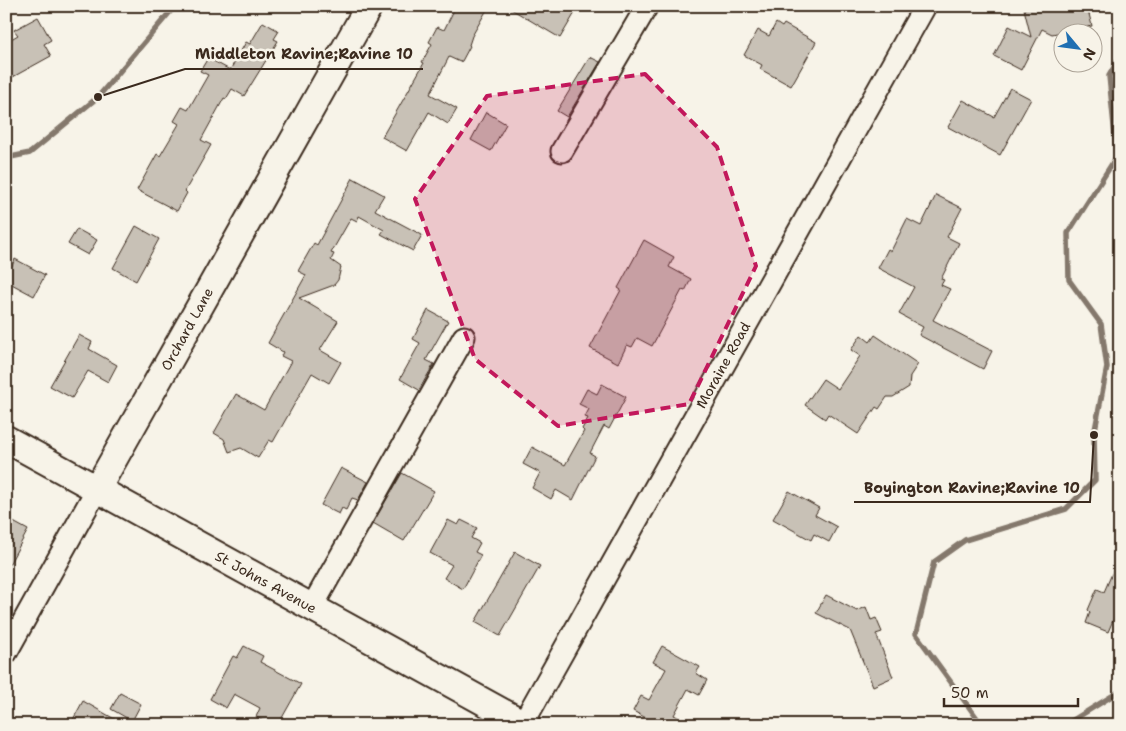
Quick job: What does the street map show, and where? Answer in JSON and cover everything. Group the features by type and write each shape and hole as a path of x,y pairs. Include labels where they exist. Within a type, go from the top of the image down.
{"street":[{"name":"Orchard Lane","path":"6,653 369,6"},
{"path":"562,151 647,6"},
{"name":"Moraine Road","path":"523,724 925,6"},
{"path":"312,607 464,336"},
{"name":"St Johns Avenue","path":"6,439 523,724"}],"highlighted area":[{"path":"645,74 717,147 756,266 689,404 558,426 475,359 415,199 487,96"}],"building":[{"path":"456,6 489,6 472,36 470,46 462,61 460,62 449,57 430,94 457,109 448,124 429,112 407,151 382,137 424,63 422,62 432,44 429,42 437,27 444,30"},
{"path":"506,6 579,6 560,38"},
{"path":"1037,6 1087,6 1091,22 1054,22 1054,34 1052,34 1042,29 1021,70 994,56 1009,26 1031,37 1024,9"},
{"path":"38,17 51,40 44,44 51,56 11,78 6,70 6,42 18,35 14,30"},
{"path":"263,22 279,31 274,39 278,41 244,96 232,89 226,99 224,98 201,140 211,145 185,191 187,193 177,211 137,190 157,154 160,156 179,124 174,121 182,107 188,110 208,75 200,71 208,58 230,70 246,42 250,44"},
{"path":"776,23 782,27 784,24 816,42 791,86 760,69 762,65 744,55 758,30 769,36"},
{"path":"590,57 600,62 567,117 557,111"},
{"path":"1010,88 1031,99 1000,155 948,127 963,100 994,117"},
{"path":"486,112 506,124 491,151 471,140"},
{"path":"353,178 384,195 375,210 422,235 413,251 381,234 384,230 359,216 357,221 351,218 331,253 334,254 331,260 341,267 338,280 334,285 299,298 338,321 320,350 341,362 329,383 312,373 273,442 269,440 258,458 241,448 229,452 224,439 214,433 236,394 264,410 291,361 281,356 283,352 268,343 306,275 298,271 314,243 317,245"},
{"path":"936,195 962,208 947,237 959,243 941,279 944,280 941,285 950,289 933,320 992,351 983,369 919,335 923,327 899,314 914,287 878,268 888,249 891,251 907,219 921,226"},
{"path":"136,226 159,239 136,281 113,268"},
{"path":"77,229 97,240 88,255 68,244"},
{"path":"644,240 674,257 669,267 691,279 685,291 682,290 652,346 637,338 632,347 627,345 618,363 590,348 621,290 618,288"},
{"path":"15,259 45,275 34,296 6,281 6,263 12,266"},
{"path":"428,310 448,321 426,360 434,364 419,390 400,379 420,343 413,339"},
{"path":"79,335 92,342 89,349 117,365 108,382 88,371 72,398 50,386"},
{"path":"861,335 870,342 875,335 918,364 910,376 909,387 893,397 887,397 879,409 876,407 858,434 828,414 825,419 805,405 823,379 838,389 860,356 851,350"},
{"path":"602,384 626,397 609,429 604,426 590,453 595,456 573,500 556,490 551,499 532,488 540,473 523,464 532,447 565,465 584,431 582,429 588,418 585,417 589,409 579,404 587,389 597,394"},
{"path":"341,468 368,482 358,500 352,498 346,510 342,508 339,514 321,505"},
{"path":"402,473 434,491 404,541 373,523"},
{"path":"789,491 819,508 815,515 837,527 829,542 814,534 811,540 773,519"},
{"path":"6,518 28,530 6,570"},
{"path":"448,520 458,525 461,520 477,528 471,538 480,543 475,552 481,555 463,589 444,578 452,565 430,553"},
{"path":"515,552 540,566 500,636 475,622"},
{"path":"1120,555 1120,604 1108,632 1086,623 1090,612 1088,610 1097,589 1104,592"},
{"path":"826,595 857,611 866,607 871,620 876,618 882,632 876,634 893,677 873,686 850,630 816,613"},
{"path":"244,646 263,656 260,662 301,684 278,725 271,725 256,717 260,708 234,694 226,708 210,699 233,656 237,658"},
{"path":"662,646 700,667 696,673 707,680 699,695 688,689 674,715 692,725 659,725 633,711 641,696 649,700 666,669 653,662"},
{"path":"120,693 141,704 132,721 111,709"},
{"path":"83,701 125,725 70,725"}],"waterway":[{"path":"6,158 30,153 98,97 175,6"},
{"path":"982,725 916,634 934,562 965,540 1066,509 1095,480 1094,435 1107,367 1101,324 1069,280 1068,233 1117,156 1109,76 1120,57"},
{"path":"1065,725 1120,691"}],"place":[{"name":"Middleton Ravine;Ravine 10","path":"98,97"},
{"name":"Boyington Ravine;Ravine 10","path":"1094,435"}]}
